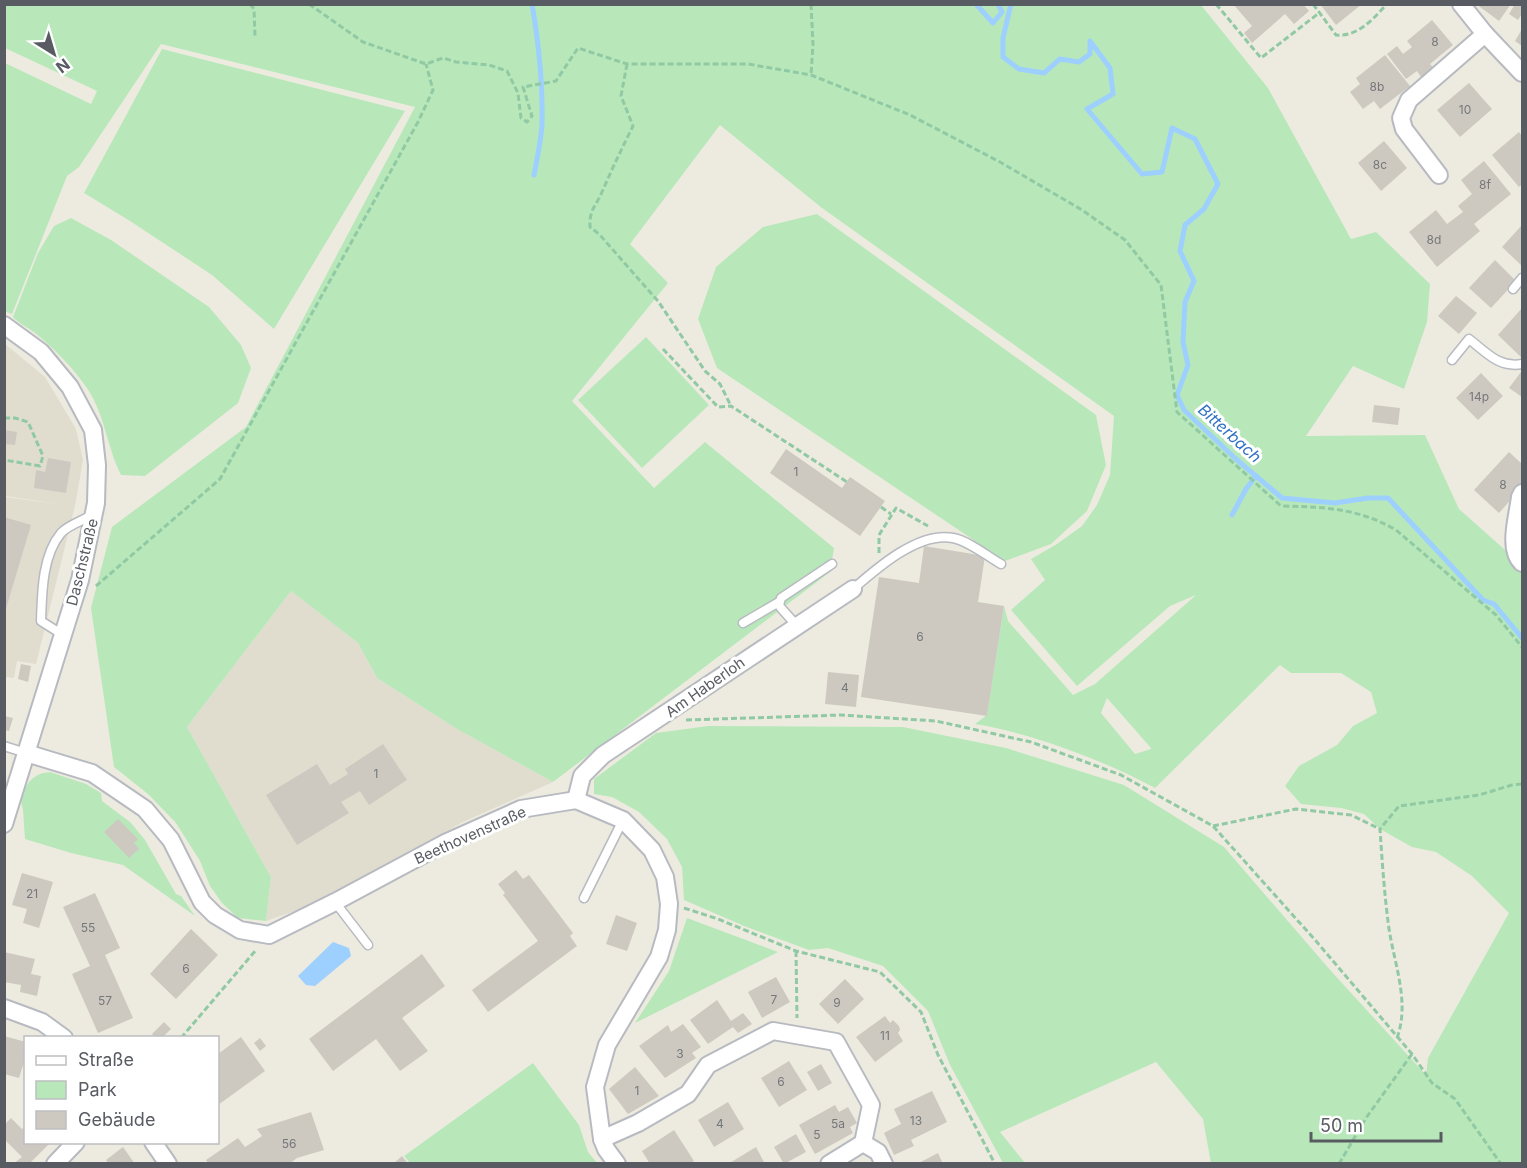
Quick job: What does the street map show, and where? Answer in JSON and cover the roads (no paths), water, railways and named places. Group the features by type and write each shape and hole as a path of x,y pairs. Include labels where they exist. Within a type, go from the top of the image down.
{"street":[{"path":"1461,4 1485,34 1522,73"},
{"path":"1439,175 1404,129 1401,118 1409,99 1485,34"},
{"name":"Daschstraße","path":"4,325 41,352 70,387 93,430 97,465 96,503 80,580 4,824"},
{"path":"1522,494 1515,540 1518,558 1522,563"},
{"name":"Am Haberloh","path":"576,800 582,776 603,755 853,589"},
{"name":"Beethovenstraße","path":"26,753 92,773 145,809 171,840 202,902 215,915 240,930 269,935 445,843 520,809 576,800"},
{"path":"576,800 623,820 652,850 665,877 669,904 667,930 659,957 607,1045 595,1087 602,1139 617,1164"},
{"path":"4,1008 42,1022 61,1036"},
{"path":"602,1139 638,1123 688,1094 708,1065 773,1031 836,1042 871,1105 862,1143 829,1164"},
{"path":"862,1143 878,1152 884,1164"},
{"path":"55,1164 75,1144"},
{"path":"154,1144 168,1164"}],"lane":[{"path":"1513,289 1522,278"},
{"path":"1452,360 1469,339 1498,362 1510,366 1522,364"},
{"path":"63,635 41,621 48,555 62,532 94,514"},
{"path":"853,589 879,566 921,542 938,536 955,538 1001,564"},
{"path":"743,623 779,602 783,596 832,564"},
{"path":"779,602 781,608 797,626"},
{"path":"4,746 26,753"},
{"path":"584,898 623,820"},
{"path":"335,902 368,945"}],"water":[{"path":"333,942 349,948 351,956 315,986 306,985 298,976"}],"waterway":[{"path":"532,4 540,64 542,110 541,137 534,175"},
{"name":"Bitterbach","path":"976,4 993,23 1002,12 998,4"},
{"name":"Bitterbach","path":"1011,4 1003,38 1003,57 1019,69 1044,73 1060,59 1079,62 1090,54 1090,41 1110,68 1113,94 1087,109 1142,174 1162,172 1172,128 1195,139 1218,184 1204,209 1185,225 1180,251 1194,281 1185,302 1183,342 1188,365 1177,395 1184,410 1282,498 1335,503 1368,498 1388,498 1483,600 1494,604 1522,638"},
{"path":"1232,515 1256,476"}]}
